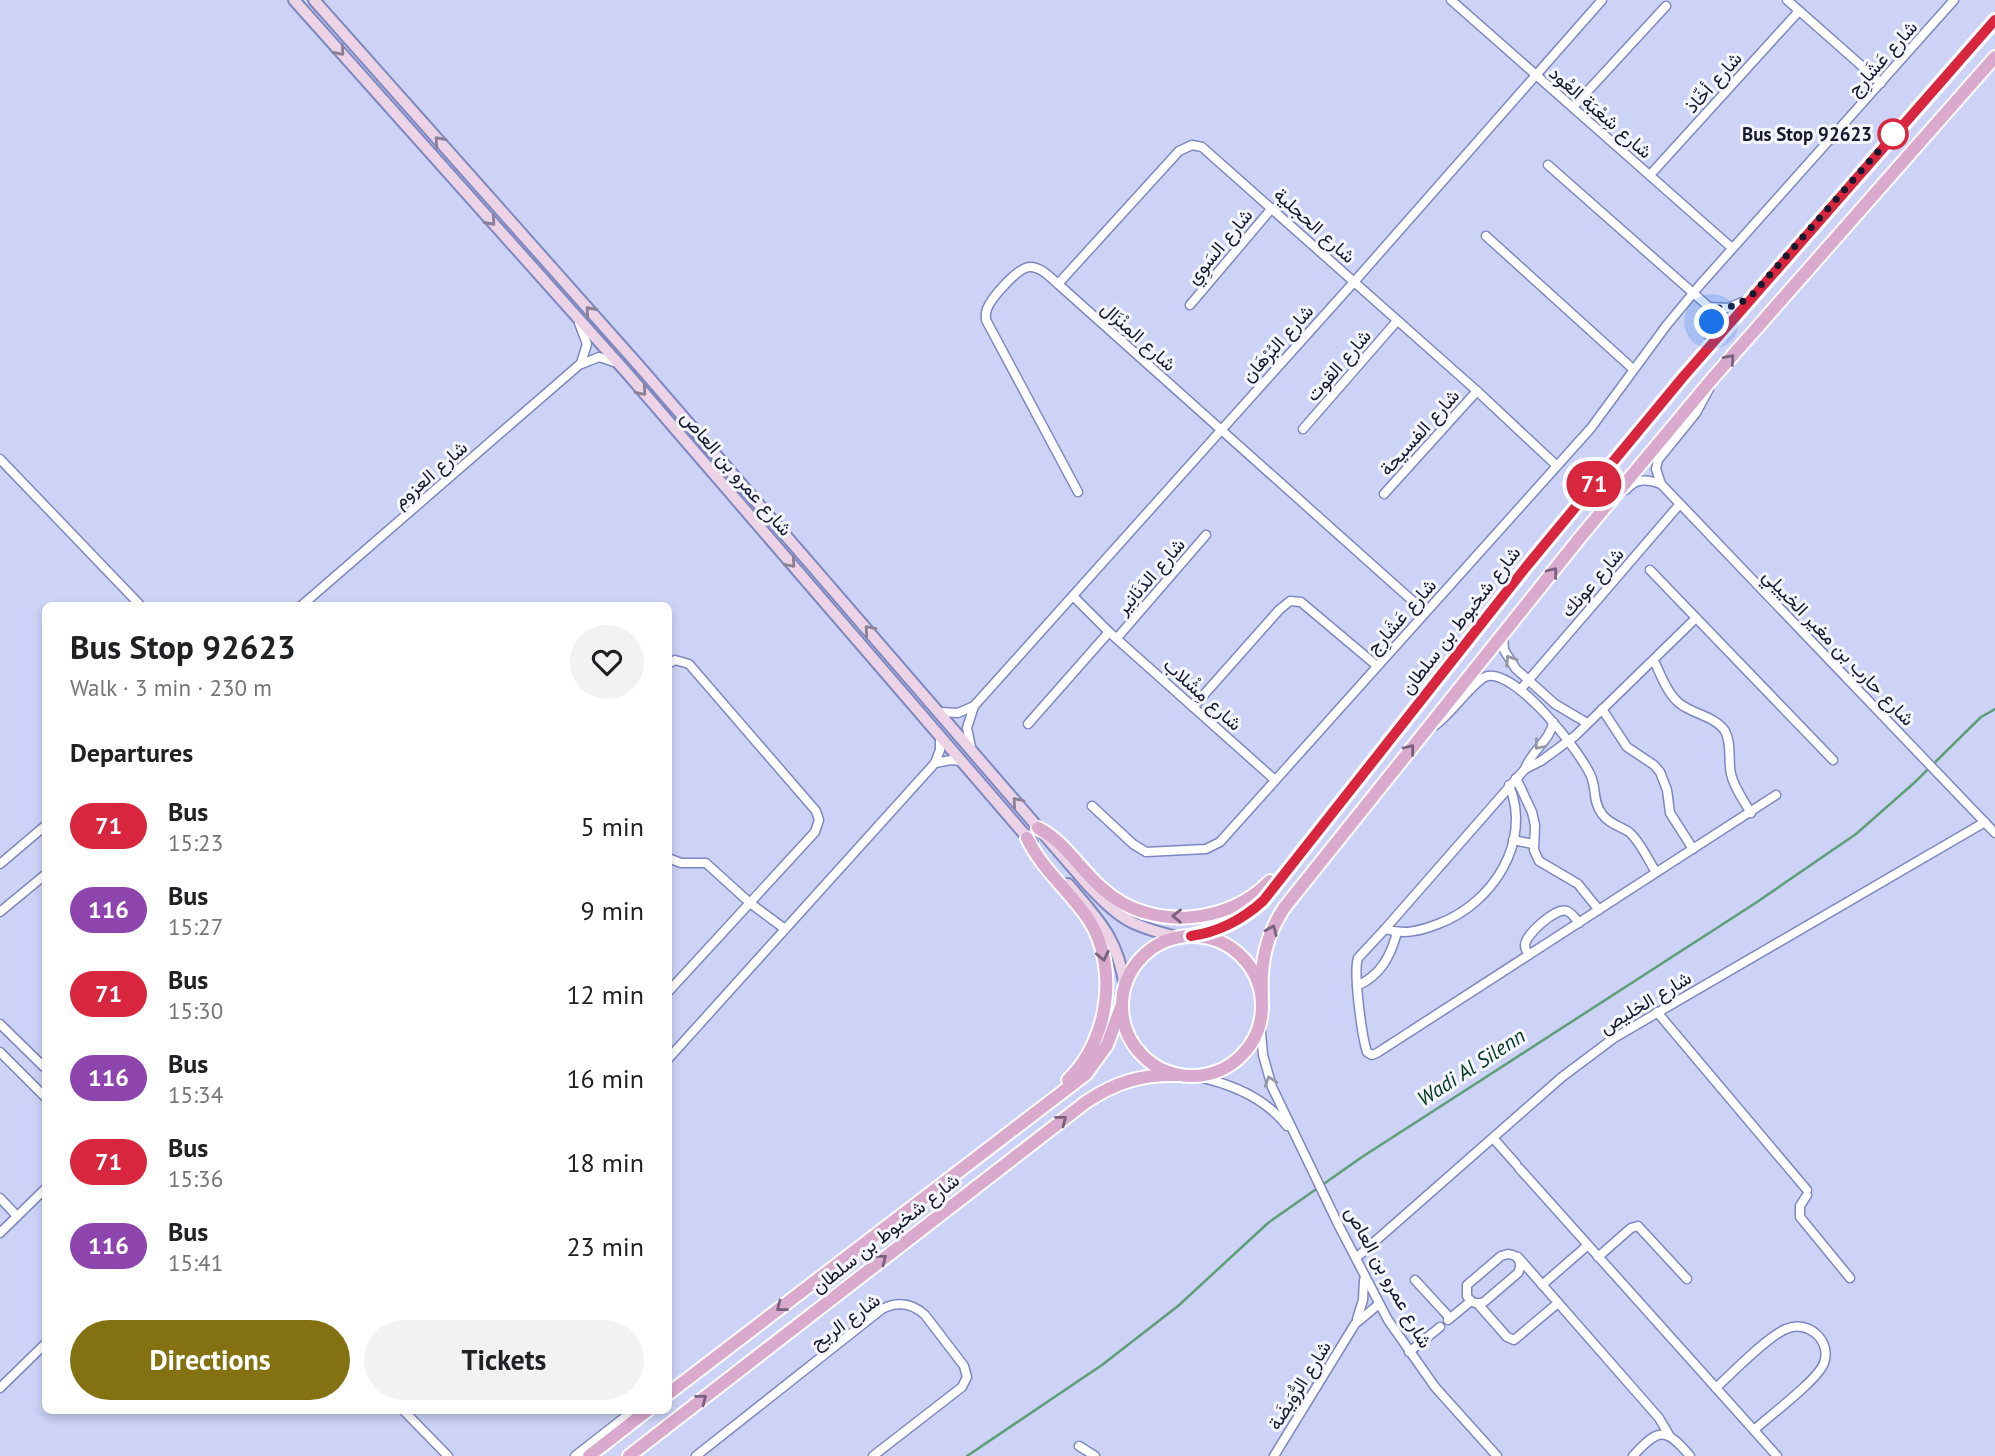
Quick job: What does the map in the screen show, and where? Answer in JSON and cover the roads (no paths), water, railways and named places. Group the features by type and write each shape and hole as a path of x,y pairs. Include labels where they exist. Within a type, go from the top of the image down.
{"main road":[{"name":"شارع عمرو بن العاص","path":"294,0 627,373 1104,927 1117,949 1125,988"},
{"name":"شارع عمرو بن العاص","path":"317,2 649,378 1038,828 1118,916 1144,929 1177,937"},
{"name":"شارع شخبوط بن سلطان","path":"1191,936 1228,925 1263,901 1526,567 1709,346 1995,20"},
{"path":"1262,996 1256,976 1245,960 1229,947 1211,938 1177,937 1148,951 1132,969 1121,1007 1124,1026 1132,1044 1144,1058 1160,1069 1179,1075 1212,1073 1229,1065 1243,1053 1254,1038 1260,1021 1262,996 1261,975 1264,954 1275,922 1582,535 1712,380 1995,57"},
{"path":"1038,828 1053,838 1096,883 1123,904 1151,914 1166,916 1214,915 1244,902 1268,884 1338,798 1359,778"},
{"path":"989,1147 998,1135 1076,1072 1094,1044 1103,1013 1105,969 1099,941 1083,911 1038,858 1027,838"},
{"name":"شارع شخبوط بن سلطان","path":"672,1391 1086,1074 1107,1045 1121,1007"},
{"name":"شارع شخبوط بن سلطان","path":"629,1456 1086,1102 1110,1087 1132,1078 1179,1075"},
{"path":"589,1456 643,1414"}],"street":[{"name":"شارع البُرْهَان","path":"974,706 1354,282 1602,0"},
{"path":"1787,0 1881,83"},
{"name":"شارع عَشَارِج","path":"1092,806 1141,850 1152,853 1206,849 1220,842 1591,428 1633,369 1732,248 1954,0"},
{"name":"شارع شِعْبَة العُود","path":"1454,1 1536,77 1732,248"},
{"path":"1573,107 1665,6"},
{"name":"شارع أخّاذ","path":"1650,175 1799,11"},
{"name":"شارع الحجلية","path":"1058,284 1176,154 1188,146 1197,145 1206,149 1556,465"},
{"path":"1548,165 1709,307 1712,325 1709,346"},
{"name":"شارع السَوِي","path":"1190,305 1272,208"},
{"path":"1486,236 1633,369"},
{"name":"شارع المِنْزَال","path":"1078,492 985,317 992,301 1021,269 1038,268 1058,284 1425,612"},
{"path":"1709,307 1728,308 1752,295"},
{"path":"575,316 587,344 579,365"},
{"name":"شارع القوت","path":"1303,429 1397,321"},
{"path":"579,365 592,359 606,358 627,373"},
{"name":"شارع العزوم","path":"306,602 579,365"},
{"path":"1661,484 1656,469 1658,460 1696,413 1712,380"},
{"name":"شارع الفسيحة","path":"1384,494 1477,391"},
{"path":"0,459 137,602"},
{"path":"1582,535 1634,482 1644,480 1661,484"},
{"name":"شارع حارب بن مغير الخييلي","path":"1661,484 1995,833"},
{"name":"شارع عونك","path":"1520,690 1679,505"},
{"name":"شارع الدَنَانِير","path":"1117,638 1206,535"},
{"path":"1650,570 1833,760"},
{"name":"شارع مِشْلاب","path":"1073,596 1109,632 1275,780"},
{"path":"1193,707 1290,601 1301,601 1377,666"},
{"path":"1696,618 1568,741 1525,769 1509,785 1356,961 1357,986 1369,1054 1375,1054 1776,795"},
{"path":"1028,724 1109,632"},
{"path":"1503,635 1507,657 1516,669 1560,708 1587,723"},
{"path":"1654,661 1679,703 1716,722 1724,730 1728,740 1733,781 1751,813"},
{"path":"672,662 688,663 816,811 819,820 816,832 672,988"},
{"path":"1425,731 1447,716 1474,684 1485,677 1498,677 1520,690 1552,720 1568,741 1592,778 1594,795 1603,815 1633,836 1656,872"},
{"path":"940,712 958,713 974,706"},
{"path":"972,750 967,728 974,706"},
{"path":"1525,769 1533,752 1550,732 1552,720 1560,708"},
{"path":"1602,709 1627,747 1660,772 1667,790 1670,814 1693,849"},
{"path":"672,1055 934,763 940,750 940,736"},
{"path":"934,763 946,760 962,761"},
{"path":"1516,778 1534,818 1533,844 1536,856 1544,866 1578,884 1599,910"},
{"path":"1385,929 1397,933 1429,927 1459,915 1483,895 1502,870 1513,841 1516,808 1509,785"},
{"name":"شارع الخليص","path":"1356,1258 1589,1056 1657,1012 1985,822"},
{"path":"0,864 42,828"},
{"path":"1513,841 1533,844"},
{"path":"672,860 681,863 706,863 750,903 785,929"},
{"path":"0,912 42,877"},
{"path":"1529,955 1525,947 1528,937 1552,915 1564,910 1579,923"},
{"path":"1357,986 1367,982 1385,964 1397,933"},
{"path":"1657,1012 1807,1192 1800,1206 1800,1217 1850,1278"},
{"name":"شارع عمرو بن العاص","path":"1260,1021 1267,1071 1295,1136 1379,1304 1435,1387 1497,1456"},
{"path":"0,1024 42,1065"},
{"path":"0,1052 42,1094"},
{"name":"شارع عمرو بن العاص","path":"1194,1076 1232,1086 1250,1095 1282,1119 1295,1136"},
{"path":"1493,1138 1777,1456"},
{"path":"0,1233 42,1192"},
{"path":"0,1198 17,1216"},
{"path":"1598,1257 1631,1228 1638,1226 1686,1279"},
{"path":"1542,1285 1588,1245"},
{"path":"1558,1303 1514,1340 1507,1337 1466,1293 1470,1282 1505,1254 1518,1258 1558,1303 1660,1418 1668,1435"},
{"path":"1409,1352 1445,1322 1475,1302 1484,1302 1518,1273 1521,1267 1518,1258"},
{"name":"شارع الرُّوَيضَة","path":"1351,1331 1363,1300 1364,1276"},
{"path":"1415,1280 1445,1322"},
{"name":"شارع الريح","path":"696,1456 882,1309 905,1304 925,1315 964,1366 967,1377 962,1387 873,1456"},
{"name":"شارع الرُّوَيضَة","path":"1273,1456 1360,1318 1379,1304"},
{"path":"1716,1388 1784,1330 1791,1327 1806,1328 1819,1336 1825,1350 1824,1366 1754,1430"},
{"path":"0,1388 42,1347"},
{"path":"407,1414 449,1456"},
{"path":"575,1456 630,1414"},
{"path":"1633,1456 1654,1436 1668,1435 1675,1438 1690,1456"},
{"path":"1079,1446 1095,1456"}],"waterway":[{"name":"Wadi Al Silenn","path":"967,1456 1102,1365 1178,1306 1268,1223 1362,1157 1754,904 1856,834 1914,783 1981,717 1995,709"}],"place":[{"name":"Bus Stop 92623","path":"1893,134"}]}
